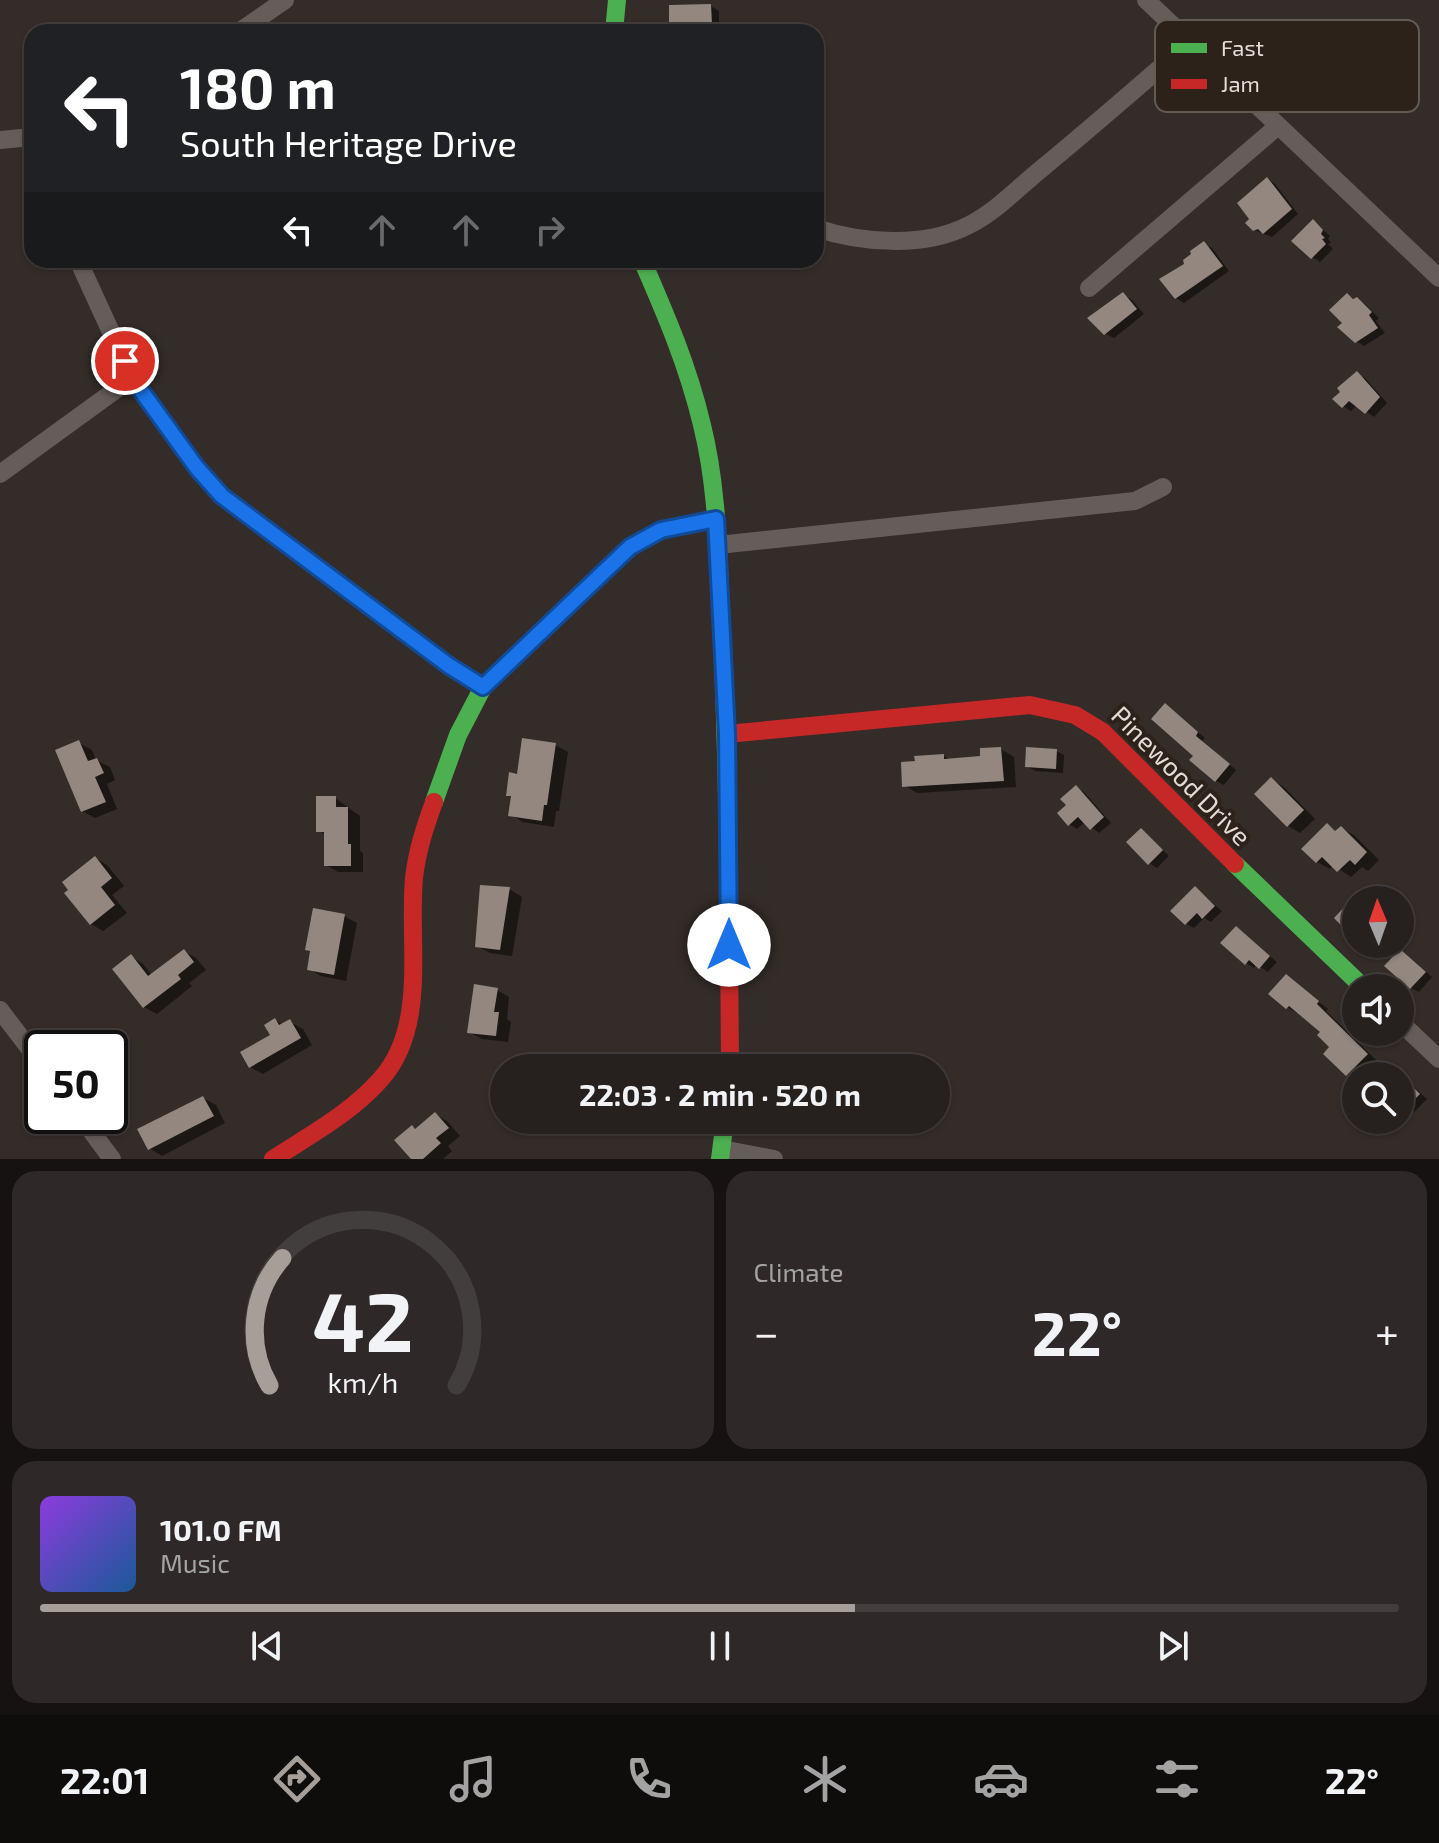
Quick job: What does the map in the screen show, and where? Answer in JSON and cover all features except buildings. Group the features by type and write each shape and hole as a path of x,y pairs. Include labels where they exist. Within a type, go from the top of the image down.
{"street":[{"path":"250,24 285,0"},
{"path":"615,24 617,0"},
{"path":"1146,0 1167,20"},
{"path":"824,231 836,235 892,240 932,237 966,227 993,209 1155,72"},
{"path":"1263,112 1439,278"},
{"path":"1089,288 1278,126"},
{"path":"0,140 24,140"},
{"path":"82,268 132,378 197,468 222,496 448,665 483,687"},
{"path":"645,268 683,355 703,427 716,519 727,734 730,1054"},
{"path":"0,474 132,378"},
{"path":"718,545 1135,501 1163,487"},
{"path":"273,1159 344,1113 382,1078 399,1050 410,1013 414,879 420,841 458,735 483,687 630,547 661,530 716,519"},
{"name":"Pinewood Drive","path":"727,734 1030,705 1061,709 1091,721 1113,740 1258,888 1349,974"},
{"path":"0,1010 24,1041"},
{"path":"1414,1035 1439,1059"},
{"path":"93,1134 112,1159"},
{"path":"723,1134 721,1154 774,1159"}],"traffic: fast":[{"path":"615,24 617,0"},
{"path":"645,268 690,382 702,425 714,494 723,651 729,932"},
{"path":"434,802 458,735 483,687 630,547 661,530 716,519"},
{"path":"1235,864 1349,974"},
{"path":"720,1159 723,1134"}],"traffic: jam":[{"path":"727,734 1030,705 1075,715 1103,732 1235,864"},
{"path":"273,1159 357,1102 381,1079 396,1058 411,1009 415,868 434,802"},
{"path":"729,932 730,1054"}],"route":[{"path":"125,361 132,378 197,468 222,496 448,665 483,687 630,547 661,530 716,519 727,734 729,945"}]}
